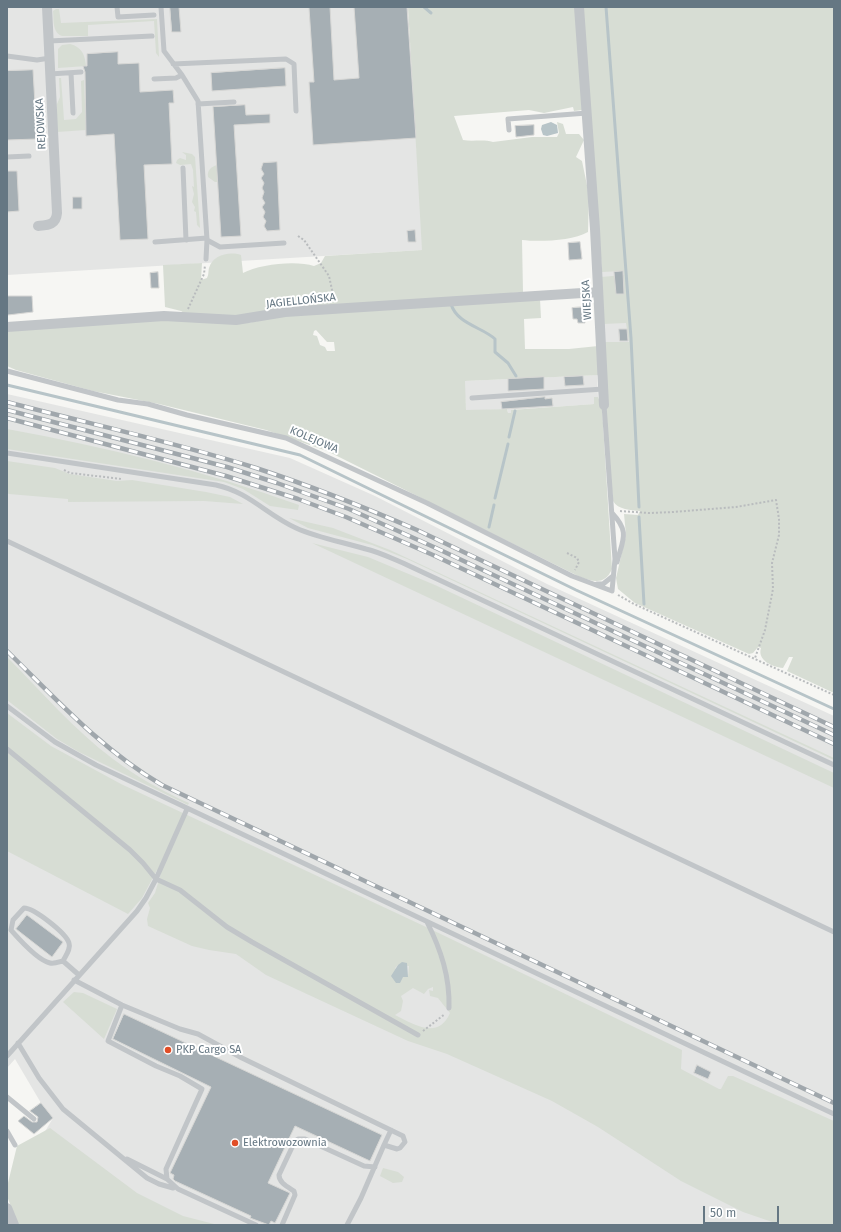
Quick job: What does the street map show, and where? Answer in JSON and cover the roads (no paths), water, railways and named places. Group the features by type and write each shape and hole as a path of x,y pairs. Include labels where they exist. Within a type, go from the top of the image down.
{"street":[{"name":"REJOWSKA","path":"38,226 52,224 55,222 57,213 47,7"},
{"name":"WIEJSKA","path":"580,7 604,405"},
{"name":"JAGIELLOŃSKA","path":"7,327 115,318 164,316 236,320 285,312 598,292"},
{"path":"7,1208 14,1225"}],"lane":[{"path":"117,7 118,17 154,15"},
{"path":"162,7 164,51 182,75 198,104 207,239 206,260"},
{"path":"49,41 152,36"},
{"path":"7,56 37,60 50,58"},
{"path":"173,64 286,59 294,64 296,111"},
{"path":"50,74 81,72"},
{"path":"71,73 73,113"},
{"path":"154,79 176,78 182,75"},
{"path":"198,104 234,102"},
{"path":"509,130 508,119 587,113"},
{"path":"7,157 29,156"},
{"path":"183,168 186,240"},
{"path":"155,242 207,239 220,247 284,243"},
{"name":"KOLEJOWA","path":"7,371 118,400 148,404 187,415 286,438 315,450 428,504 572,576 612,591"},
{"path":"472,398 604,389"},
{"name":"WIEJSKA","path":"604,405 612,511 617,551 612,591"},
{"path":"7,453 216,485 233,490 258,503 294,527 316,535 376,552 403,563 834,765"},
{"path":"612,511 622,524 624,533 617,551"},
{"path":"7,541 834,932"},
{"path":"594,584 603,584 613,576"},
{"path":"7,706 55,742 77,756 834,1114"},
{"path":"7,749 130,850 156,879 180,890 228,927 252,942 418,1035"},
{"path":"7,1056 137,911 156,879 187,809"},
{"path":"24,908 33,909 61,932 69,941 69,946 63,960 50,963 44,960 23,943 11,930 13,920 24,908"},
{"path":"427,922 445,968 449,985 449,1008"},
{"path":"63,960 79,975"},
{"path":"74,980 122,1005 180,1029 198,1034 242,1058 403,1136 404,1146 396,1149 384,1145"},
{"path":"122,1005 108,1041 156,1066 180,1076 202,1089 168,1163 165,1173 166,1179"},
{"path":"18,1043 40,1078 63,1109 91,1134 115,1150 166,1179 178,1189"},
{"path":"7,1097 34,1119"},
{"path":"347,1225 375,1167 390,1130"},
{"path":"7,1131 15,1145"},
{"path":"282,1225 295,1195 294,1191 279,1178 279,1174 295,1142 298,1139 305,1139 364,1166 375,1167"},
{"path":"115,1150 136,1170 152,1181 178,1189 256,1225"}],"waterway":[{"path":"424,7 431,13"},
{"path":"606,7 631,338 639,507"},
{"path":"451,304 454,311 464,321 495,339 495,352 508,363 516,376"},
{"path":"7,385 300,455 576,590 834,709"},
{"path":"509,437 515,411"},
{"path":"495,498 508,444"},
{"path":"489,527 494,505"},
{"path":"639,517 644,604"}],"railway":[{"path":"7,402 163,441 256,468 337,497 417,530 834,727"},
{"path":"7,410 227,467 349,509 436,548 834,735"},
{"path":"7,418 226,476 298,499 346,517 433,555 834,744"},
{"path":"7,651 80,723 119,756 162,785 834,1103"}],"place":[{"name":"PKP Cargo SA","path":"168,1050"},
{"name":"Elektrowozownia","path":"235,1143"}]}
